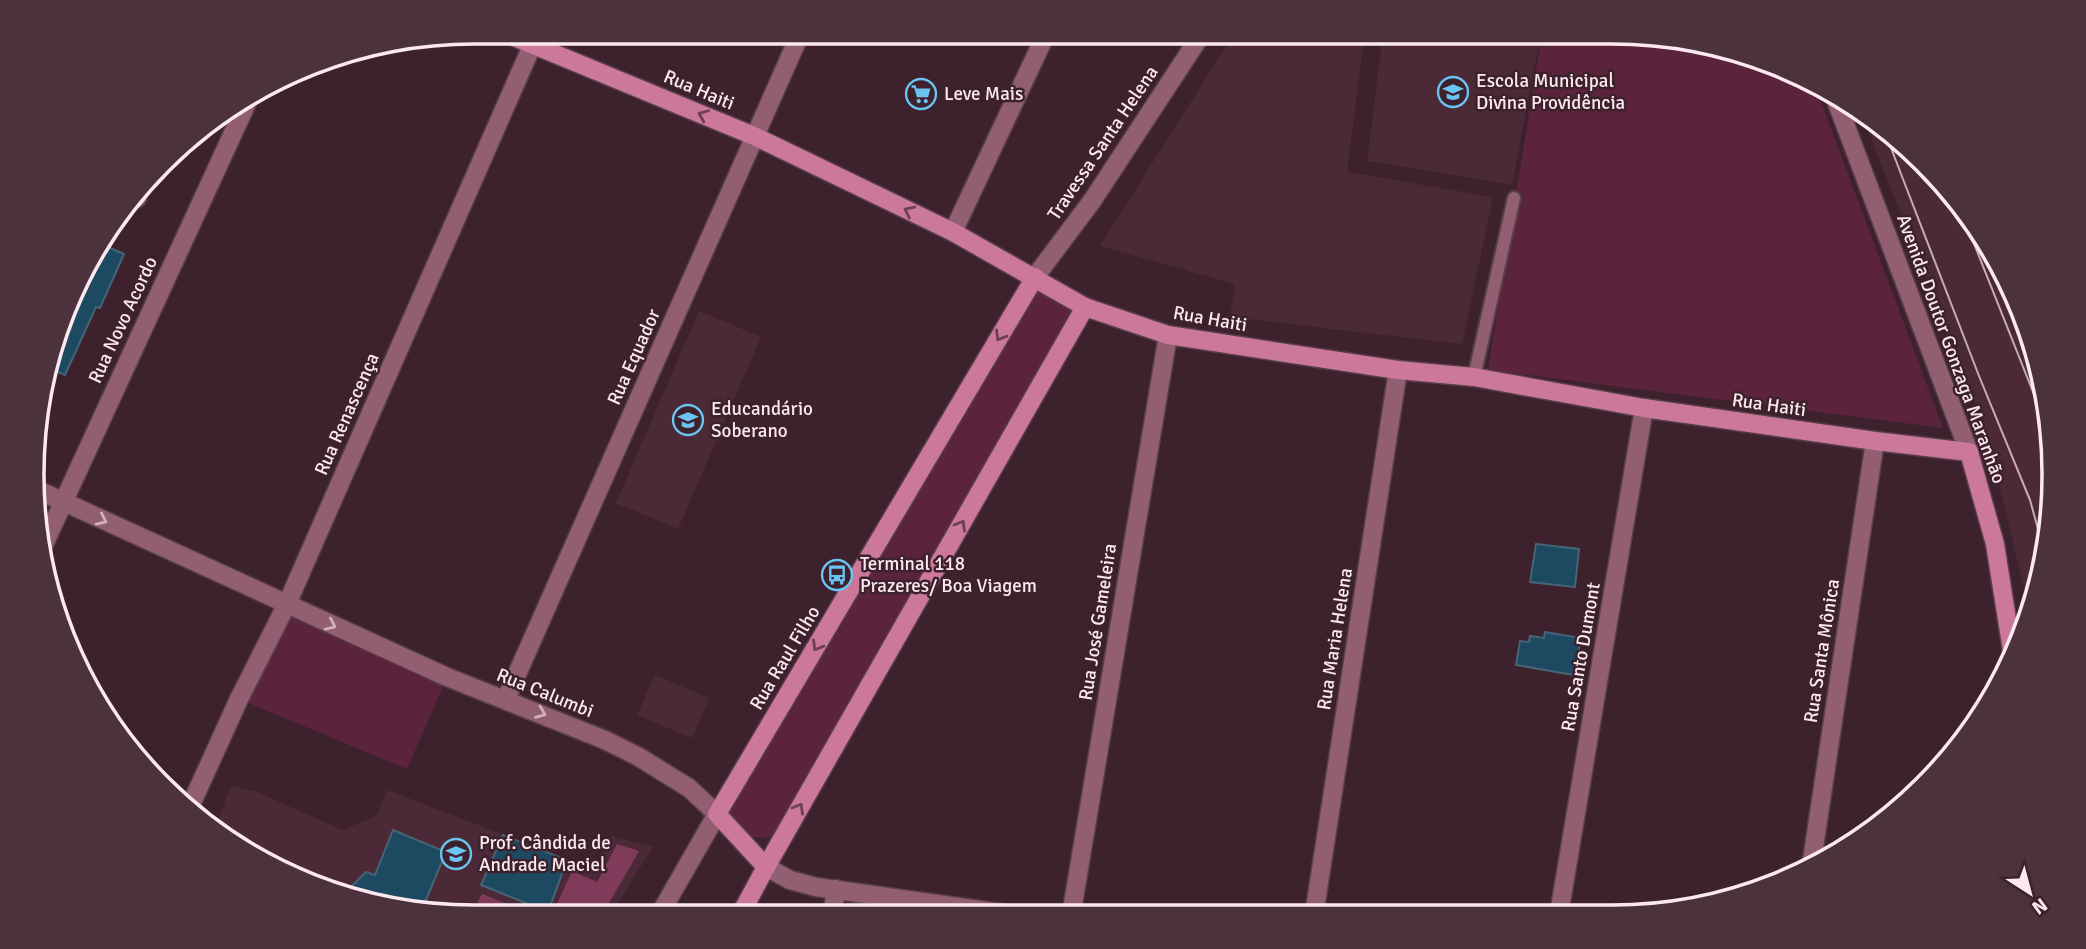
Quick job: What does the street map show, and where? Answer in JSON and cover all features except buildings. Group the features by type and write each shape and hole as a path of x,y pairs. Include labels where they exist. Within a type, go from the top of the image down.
{"street":[{"name":"Rua Renascença","path":"193,800 239,699 287,604 532,44"},
{"name":"Rua Haiti","path":"548,44 754,136 953,232 1085,307 1168,335 1398,370 1474,377 1644,408 1969,452"},
{"name":"Rua Equador","path":"506,699 796,44"},
{"path":"953,232 1041,44"},
{"name":"Travessa Santa Helena","path":"1035,277 1092,201 1195,44"},
{"name":"Avenida Doutor Gonzaga Maranhão","path":"1839,109 1969,452 1995,544 2010,637"},
{"name":"Rua Novo Acordo","path":"48,535 243,111"},
{"name":"Rua Raul Filho","path":"665,905 1035,277"},
{"path":"745,905 1085,307"},
{"name":"Rua José Gameleira","path":"1073,905 1168,335"},
{"name":"Rua Maria Helena","path":"1316,905 1398,370"},
{"name":"Rua Santo Dumont","path":"1561,905 1644,408"},
{"name":"Rua Santa Mônica","path":"1813,855 1875,441"},
{"name":"Rua Calumbi","path":"45,493 447,677 605,740 639,757 689,788 718,814 765,867 790,880 816,887 947,905"},
{"path":"834,905 836,889"}],"lane":[{"path":"1474,377 1514,198"}],"shaded area":[{"path":"1227,44 1363,44 1347,172 1493,197 1462,344 1230,317 1235,284 1100,246"},
{"name":"Escola Municipal Divina Providência","path":"1382,44 1539,44 1512,185 1367,161"},
{"path":"1540,44 1668,47 1723,58 1776,77 1819,97 1943,428 1488,370"},
{"path":"1867,128 1916,170 1970,235 1998,284 2019,336 2028,363 2039,418 2042,475 2039,531 2025,594 1989,440"},
{"path":"1035,277 1085,307 781,837 743,838 724,804"},
{"name":"Educandário Soberano","path":"699,311 761,337 678,529 616,503"},
{"path":"287,604 447,677 407,769 239,699"},
{"path":"655,675 709,698 692,738 637,715"},
{"name":"Prof. Cândida de Andrade Maciel","path":"231,786 257,792 342,830 376,816 387,790 594,869 612,836 653,847 617,905 446,904 390,897 336,882 259,848 218,820"},
{"path":"617,844 639,851 608,905 556,905 572,871 597,882"},
{"path":"482,894 510,905 476,905"}],"tram line":[{"path":"1890,146 2030,500 2039,532"},
{"path":"1972,238 2035,398"}],"place":[{"name":"Escola Municipal Divina Providência","path":"1453,92"},
{"name":"Leve Mais","path":"921,94"},
{"name":"Educandário Soberano","path":"688,420"},
{"name":"Terminal 118 Prazeres/ Boa Viagem","path":"837,575"},
{"name":"Prof. Cândida de Andrade Maciel","path":"456,854"}]}
